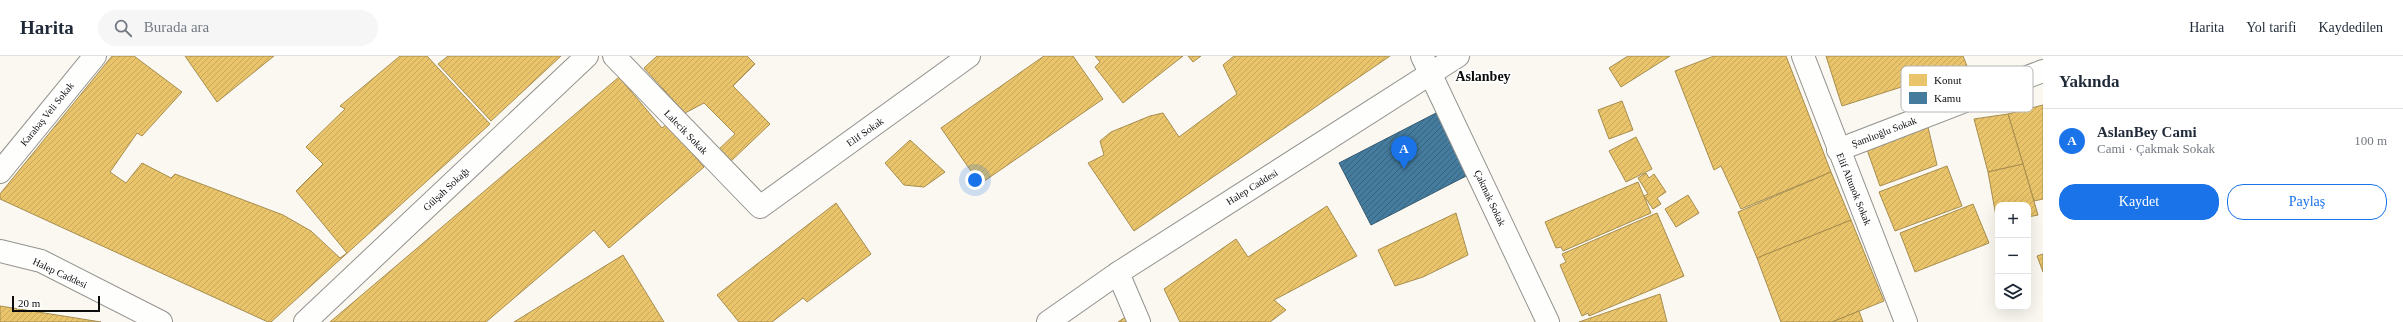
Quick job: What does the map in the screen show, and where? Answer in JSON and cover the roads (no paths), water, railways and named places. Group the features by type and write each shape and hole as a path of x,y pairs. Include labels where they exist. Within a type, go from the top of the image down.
{"street":[{"name":"Karabaş Veli Sokak","path":"0,172 95,56"},
{"name":"Gülşah Sokağı","path":"305,322 587,56"},
{"name":"Lalecik Sokak","path":"614,56 760,207"},
{"name":"Elif Sokak","path":"760,207 969,56"},
{"name":"Halep Caddesi","path":"1048,322 1118,273 1427,65 1458,56"},
{"name":"Elif Altunok Sokak","path":"1803,56 1838,150 1906,322"},
{"name":"Çakmak Sokak","path":"1427,65 1548,322"},
{"name":"Şamlıoğlu Sokak","path":"2033,75 2043,71"},
{"name":"Şamlıoğlu Sokak","path":"1838,150 1937,112"},
{"name":"Halep Caddesi","path":"0,251 41,261 161,322"},
{"path":"1118,273 1139,322"}],"place":[{"name":"AslanBey Cami","path":"1404,169"}],"district":[{"name":"Aslanbey","path":"1483,76"}]}
